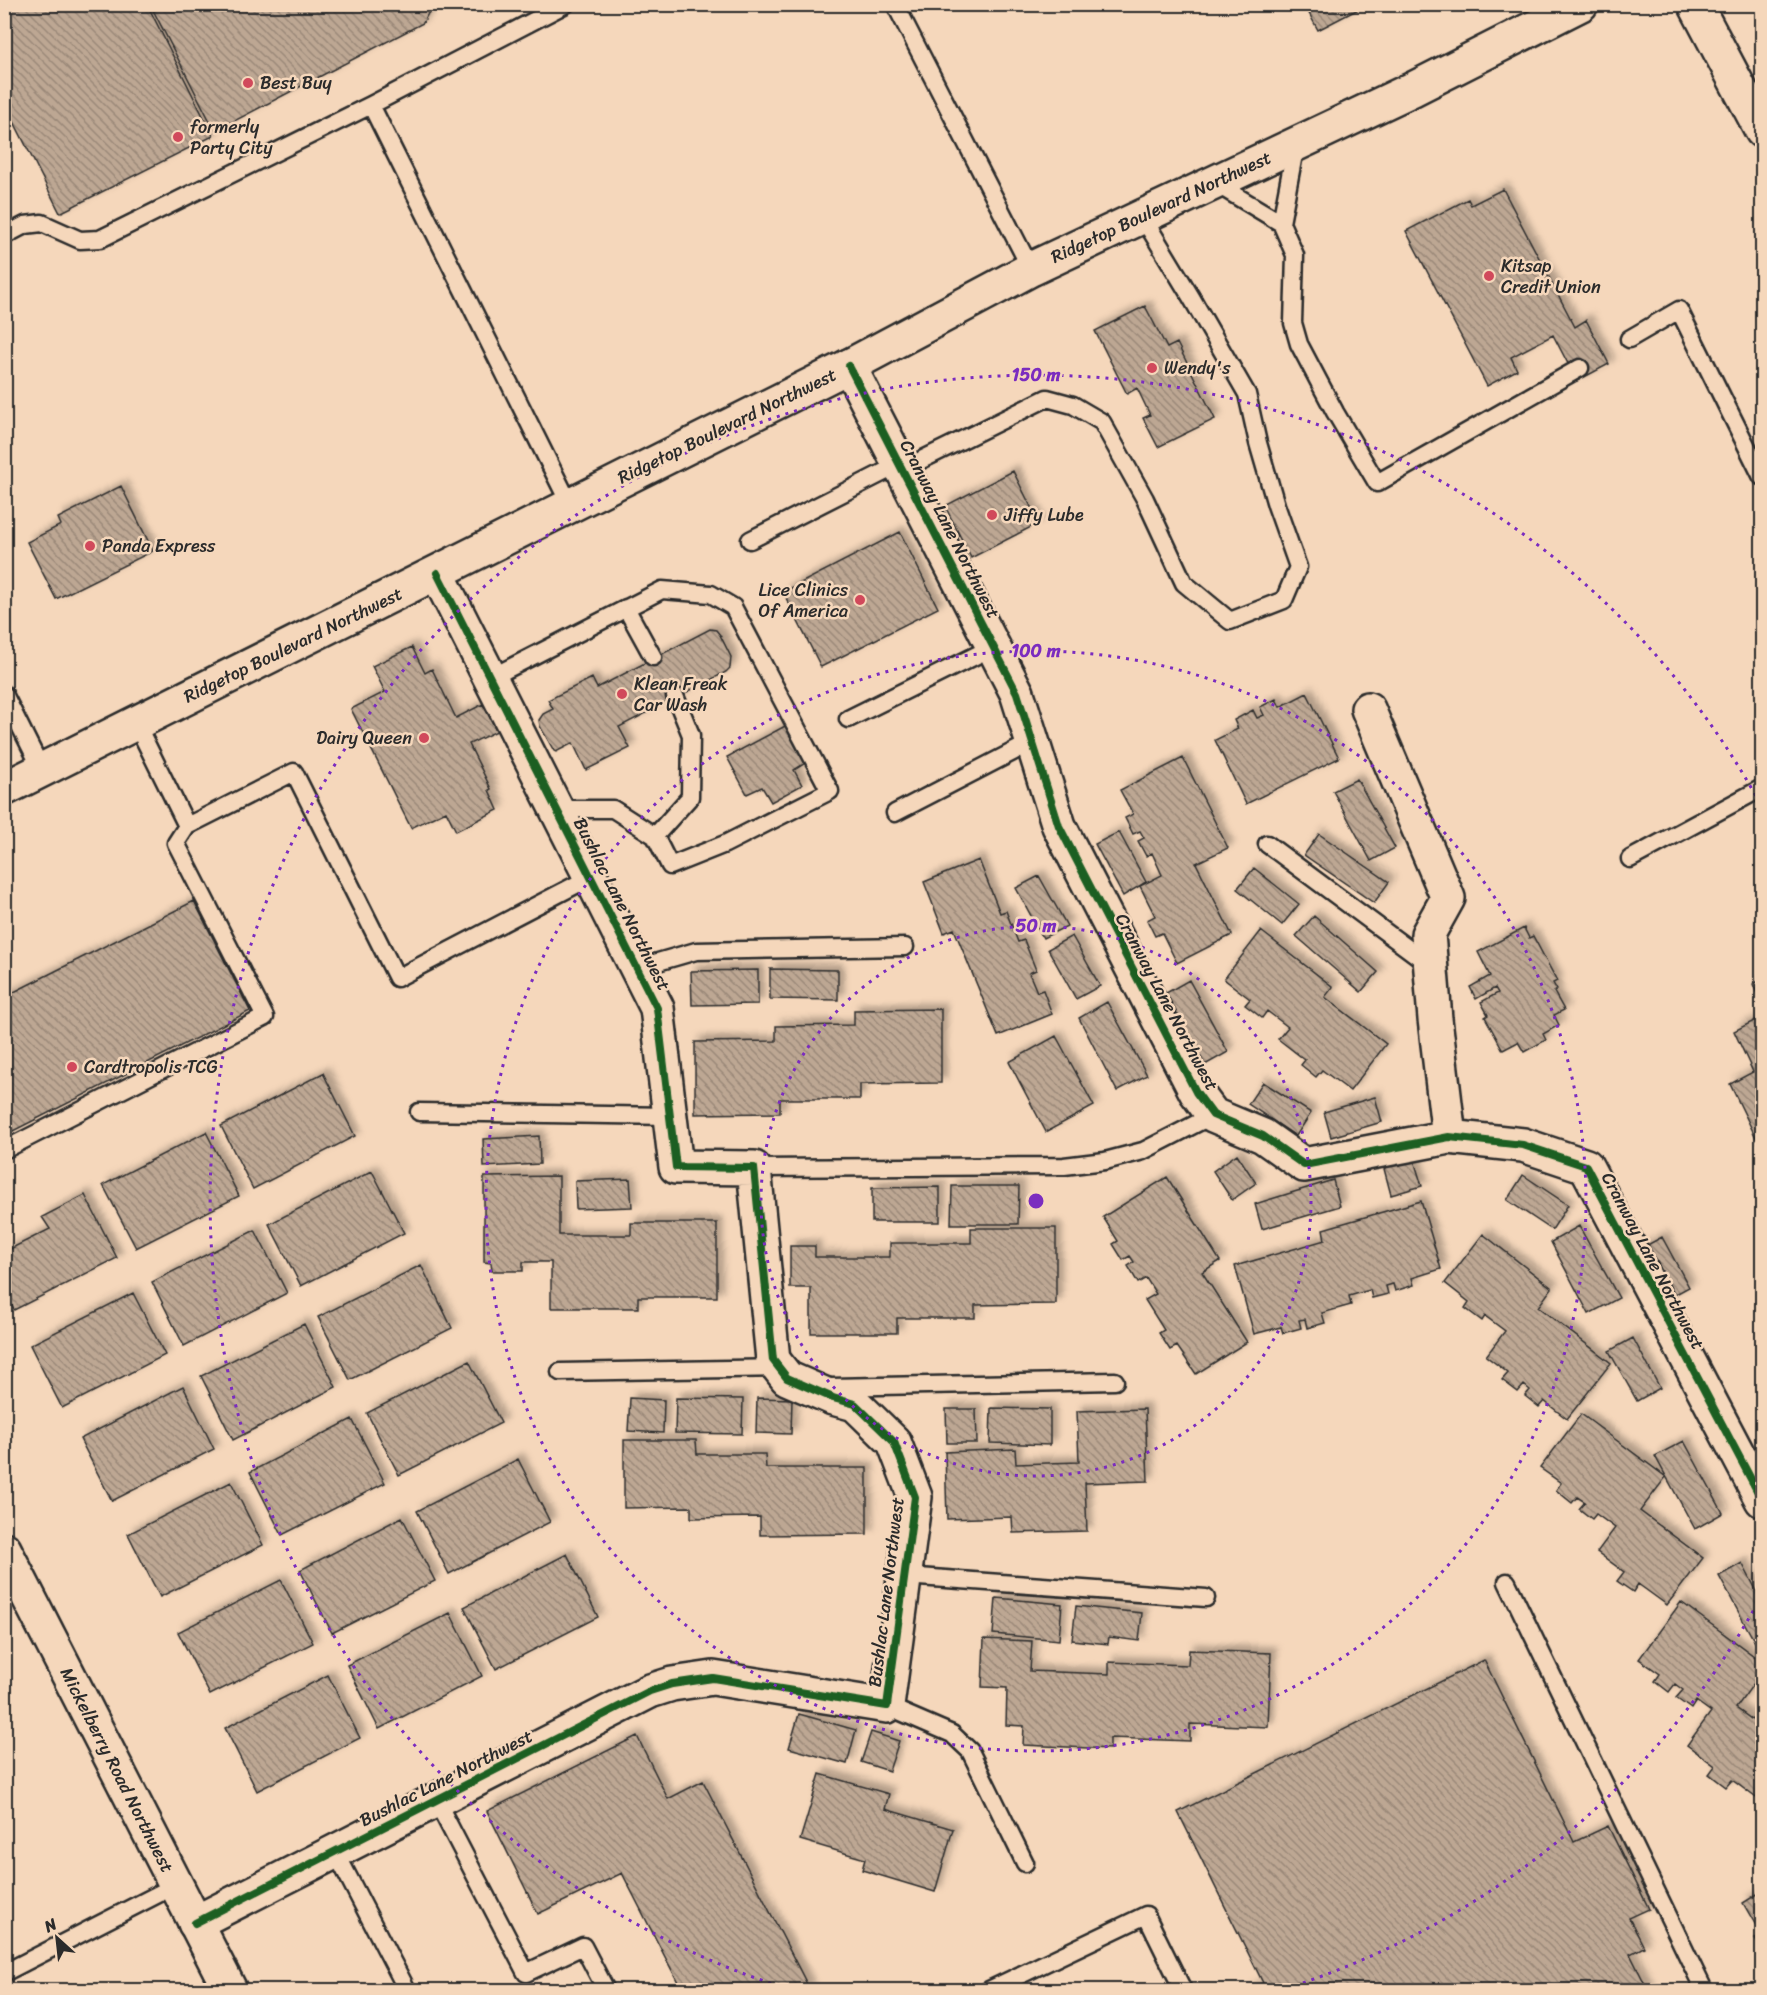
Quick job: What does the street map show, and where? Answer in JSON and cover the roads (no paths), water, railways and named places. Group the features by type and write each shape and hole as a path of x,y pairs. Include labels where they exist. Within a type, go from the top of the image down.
{"street":[{"name":"Ridgetop Boulevard Northwest","path":"4,789 849,366 1031,268 1413,89 1581,4"},
{"path":"1695,4 1762,131"},
{"name":"Cranway Lane Northwest","path":"849,366 1017,693 1059,826 1196,1092 1212,1115 1263,1136 1304,1165 1449,1137 1523,1145 1586,1166 1762,1500"},
{"name":"Bushlac Lane Northwest","path":"437,573 657,1008 676,1167 754,1168"},
{"path":"1368,709 1448,898 1428,934 1449,1137"},
{"path":"754,1168 773,1360 779,1368"},
{"name":"Bushlac Lane Northwest","path":"195,1923 650,1691 672,1684 713,1678 887,1706 915,1497 894,1442 855,1404 833,1398 788,1378 779,1368"},
{"name":"Mickelberry Road Northwest","path":"4,1549 12,1583 176,1885 230,1990"}],"lane":[{"path":"4,236 25,225 42,223 80,240 100,239 371,105 566,4"},
{"path":"895,4 1031,268"},
{"path":"371,105 570,505"},
{"path":"1296,144 1281,223 1295,255 1293,323 1299,344 1335,412 1377,483 1580,368"},
{"path":"1214,182 1281,223"},
{"path":"750,540 1047,398 1073,405 1102,422 1145,500 1184,583 1230,621 1284,600 1298,567 1276,505 1247,394 1142,216"},
{"path":"1629,339 1679,310 1762,477"},
{"path":"490,678 662,590 711,594 733,606 830,791 725,844 670,866 655,836 613,809 557,809"},
{"path":"626,608 653,657"},
{"path":"848,719 993,646"},
{"path":"4,694 42,770"},
{"path":"655,836 690,797 691,735 675,696"},
{"path":"136,723 187,826"},
{"path":"895,813 1032,742"},
{"path":"4,1149 266,1017 176,843 187,826 294,772 397,978 591,877"},
{"path":"1630,859 1762,788"},
{"path":"1267,844 1431,966"},
{"path":"637,968 696,951 905,947"},
{"path":"419,1112 670,1116"},
{"path":"754,1168 1064,1166 1105,1161 1143,1150 1212,1115"},
{"path":"560,1372 779,1368"},
{"path":"808,1387 1115,1381"},
{"path":"904,1576 1206,1598"},
{"path":"1507,1582 1704,1990"},
{"path":"887,1706 952,1734 969,1751 1025,1863"},
{"path":"436,1800 526,1973 583,1946 606,1990"},
{"path":"335,1851 407,1990"},
{"path":"4,1973 176,1885"},
{"path":"989,1990 1146,1915 1182,1990"}],"place":[{"name":"Best Buy","path":"248,83"},
{"name":"formerly Party City","path":"178,137"},
{"name":"Kitsap Credit Union","path":"1489,276"},
{"name":"Wendy's","path":"1152,368"},
{"name":"Jiffy Lube","path":"992,515"},
{"name":"Panda Express","path":"90,546"},
{"name":"Lice Clinics Of America","path":"860,600"},
{"name":"Klean Freak Car Wash","path":"622,694"},
{"name":"Dairy Queen","path":"424,738"},
{"name":"Cardtropolis TCG","path":"72,1067"}]}
